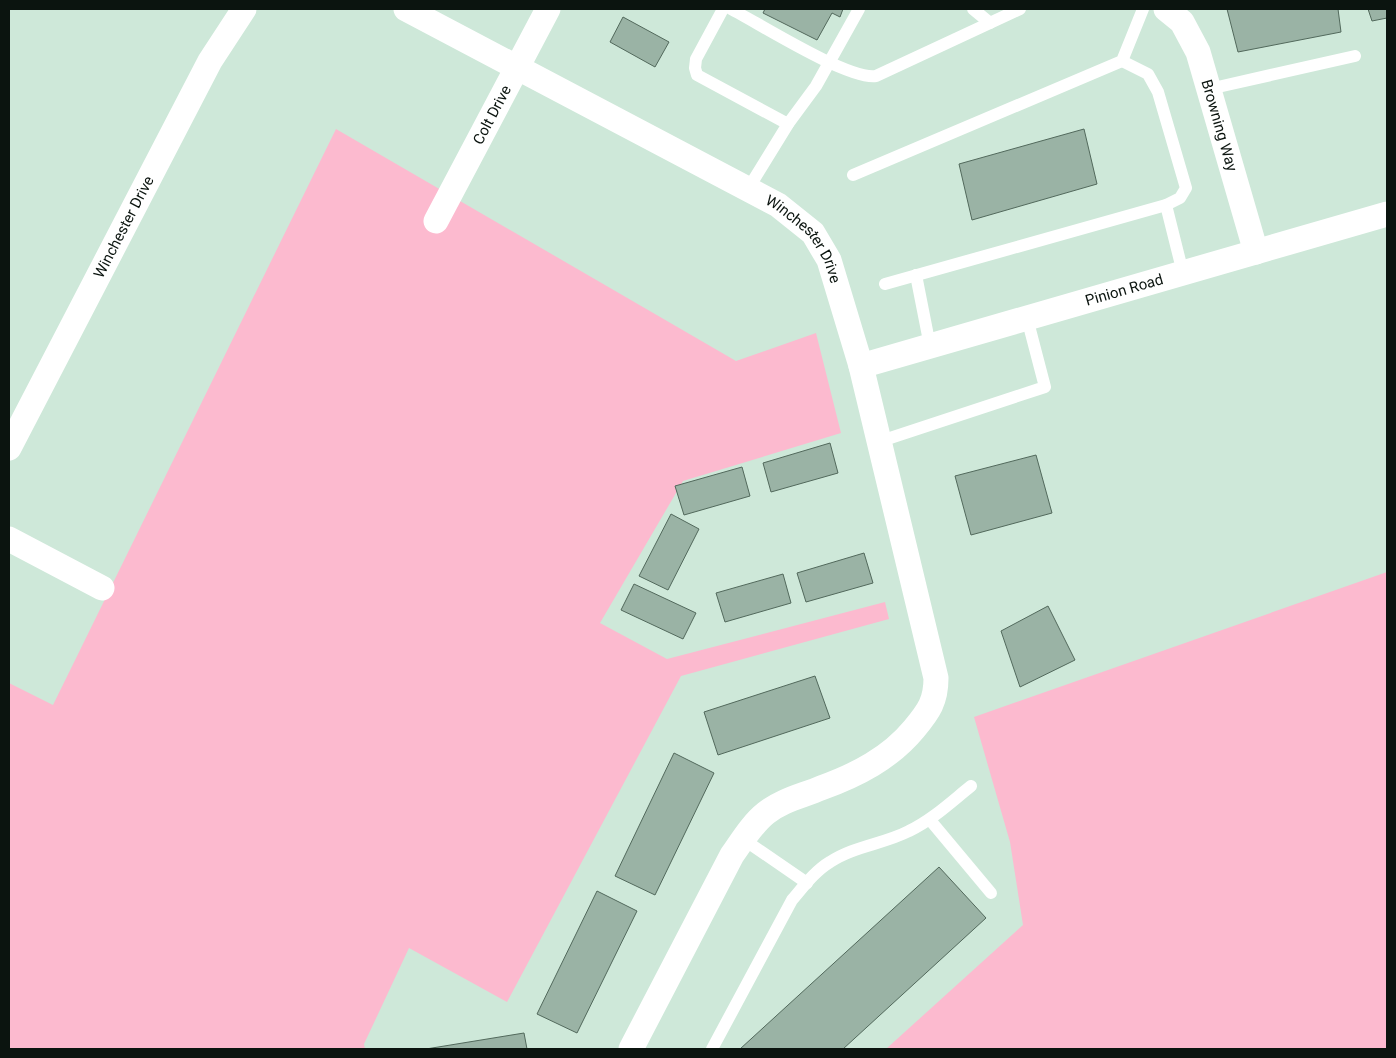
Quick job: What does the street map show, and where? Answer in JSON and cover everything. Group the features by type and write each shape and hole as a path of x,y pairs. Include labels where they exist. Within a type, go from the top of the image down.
{"street":[{"name":"Winchester Drive","path":"9,448 210,61 244,9"},
{"name":"Winchester Drive","path":"406,9 778,206 813,233 829,260 861,366 936,678 936,696 926,715 902,744 870,767 822,788 787,800 765,814 742,839"},
{"name":"Colt Drive","path":"436,221 548,9"},
{"name":"Browning Way","path":"1166,9 1182,22 1198,52 1256,252"},
{"name":"Pinion Road","path":"861,366 1387,214"},
{"path":"9,539 102,588"},
{"path":"631,1049 720,877 742,839"}],"lane":[{"path":"724,9 696,59 695,68 697,74 788,124"},
{"path":"731,9 858,75 876,76 1020,9"},
{"path":"748,189 788,124 830,62 859,9"},
{"path":"973,9 990,23"},
{"path":"853,175 1122,61 1143,9"},
{"path":"1209,89 1355,56"},
{"path":"886,284 1166,205 1180,198 1186,188 1158,92 1148,74 1122,61"},
{"path":"1166,205 1183,273"},
{"path":"916,275 930,346"},
{"path":"878,442 1045,387 1027,318"},
{"path":"712,1049 792,900 807,883 830,862 850,851 908,832 930,820 971,786"},
{"path":"930,820 991,893"},
{"path":"742,839 807,883"}],"shaded area":[{"path":"336,129 736,361 816,333 841,433 683,481 600,623 667,659 885,602 889,619 681,676 507,1002 409,948 364,1044 365,1049 9,1049 9,683 53,705"},
{"path":"1387,572 1387,1049 886,1049 1023,925 1010,842 974,717"}],"building":[{"path":"765,9 843,9 840,17 832,13 817,40 763,13"},
{"path":"1227,9 1338,9 1341,32 1238,52"},
{"path":"1368,9 1387,9 1387,18 1372,21"},
{"path":"623,17 669,42 655,67 610,42"},
{"path":"1084,129 1097,184 972,220 959,164"},
{"path":"830,443 838,473 771,492 763,463"},
{"path":"1036,455 1052,513 971,535 955,476"},
{"path":"742,467 750,496 684,515 675,486"},
{"path":"671,514 699,529 668,590 639,576"},
{"path":"864,553 873,583 806,602 797,573"},
{"path":"783,574 791,603 725,622 716,593"},
{"path":"634,584 696,613 683,639 621,610"},
{"path":"1048,606 1075,660 1020,687 1001,631"},
{"path":"815,676 830,718 718,755 704,712"},
{"path":"674,753 714,773 655,895 615,876"},
{"path":"939,867 986,918 843,1049 740,1049"},
{"path":"597,891 637,911 577,1033 537,1014"},
{"path":"524,1033 527,1049 426,1049"}]}
